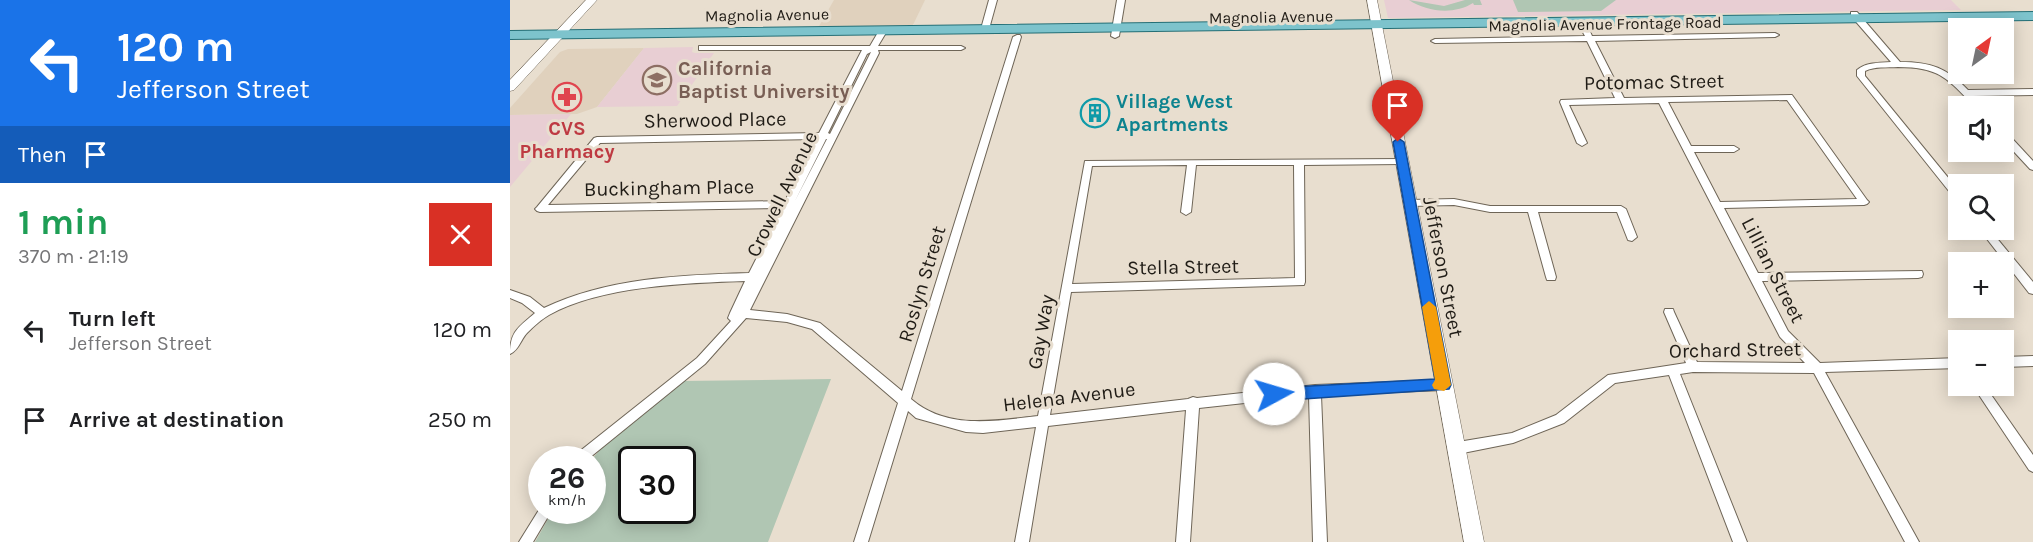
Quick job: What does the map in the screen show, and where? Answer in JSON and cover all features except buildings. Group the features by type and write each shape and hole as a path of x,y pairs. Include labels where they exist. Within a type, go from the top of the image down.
{"main road":[{"name":"Magnolia Avenue","path":"510,35 557,38 877,39 1017,37 1116,32 2033,16"},
{"name":"Magnolia Avenue","path":"1377,28 1588,34 1858,19 2033,25"},
{"name":"Magnolia Avenue","path":"877,39 985,29 1116,32"},
{"name":"Magnolia Avenue","path":"510,43 557,38"}],"street":[{"path":"510,87 592,0"},
{"path":"985,29 993,0"},
{"path":"1116,32 1121,0"},
{"name":"Jefferson Street","path":"1372,0 1474,542"},
{"path":"1858,19 1898,65"},
{"path":"1588,34 1621,101"},
{"name":"Magnolia Avenue Frontage Road","path":"1435,41 1588,34 1775,35"},
{"name":"Roslyn Street","path":"861,542 1017,37"},
{"path":"702,48 877,39 961,48"},
{"name":"Crowell Avenue","path":"595,446 701,361 738,317 827,136 875,53 877,39"},
{"path":"1948,184 1861,76 1861,70 1866,66 1898,65 1938,68 1949,74 1969,96"},
{"path":"1966,93 2033,92"},
{"name":"Potomac Street","path":"1582,143 1564,102 1789,97 1864,202 1719,205"},
{"name":"Lillian Street","path":"1663,101 1784,334 1817,368 1912,542"},
{"name":"Sherwood Place","path":"540,209 597,140 827,136"},
{"path":"2014,146 2032,165"},
{"path":"1689,149 1734,148"},
{"path":"1186,212 1192,164 1402,161"},
{"name":"Stella Street","path":"1067,288 1300,282 1299,162"},
{"name":"Gay Way","path":"1022,542 1088,163 1192,164"},
{"path":"1410,203 1454,202 1490,209 1621,209 1632,237"},
{"name":"Crowell Avenue","path":"738,317 752,277 793,203"},
{"name":"Buckingham Place","path":"540,209 793,203"},
{"path":"1532,209 1551,277"},
{"path":"1993,240 2033,290"},
{"path":"1756,277 1918,274"},
{"path":"510,349 524,330 543,313 560,303 589,295 707,278 752,277"},
{"path":"510,294 526,300 543,313"},
{"path":"1669,312 1693,367"},
{"name":"Helena Avenue","path":"738,317 787,318 816,326 920,414 966,428 1315,390 1444,385"},
{"path":"2014,362 2033,361"},
{"name":"Orchard Street","path":"1458,448 1513,438 1560,418 1612,378 1693,367 1817,368 1948,363"},
{"path":"1672,369 1740,542"},
{"path":"1315,390 1320,542"},
{"path":"1985,396 2033,466"},
{"path":"1183,542 1193,402"},
{"path":"526,542 536,524"}],"shaded area":[{"path":"834,0 925,0 912,27 818,28"},
{"path":"1384,0 1951,0 1961,10 1388,18"},
{"name":"California Baptist University","path":"693,47 692,52 695,53 714,53 677,106 597,107 644,48"},
{"path":"644,48 597,107 577,114 510,115 510,108 560,52 568,49"},
{"path":"571,114 510,187 510,115"}],"green space":[{"path":"1409,0 1444,6 1465,0 1480,0 1482,5 1473,3 1458,9 1441,10 1424,7"},
{"path":"1513,0 1616,0 1601,11 1518,12"},
{"path":"831,379 768,542 535,542 545,524 606,524 605,444 682,381"}],"slow traffic":[{"path":"1429,307 1444,385 1440,385"}],"place":[{"name":"California Baptist University","path":"657,80"},
{"name":"CVS Pharmacy","path":"567,97"},
{"name":"Village West Apartments","path":"1095,113"}],"route":[{"path":"1274,394 1315,390 1444,385 1398,142"}]}
